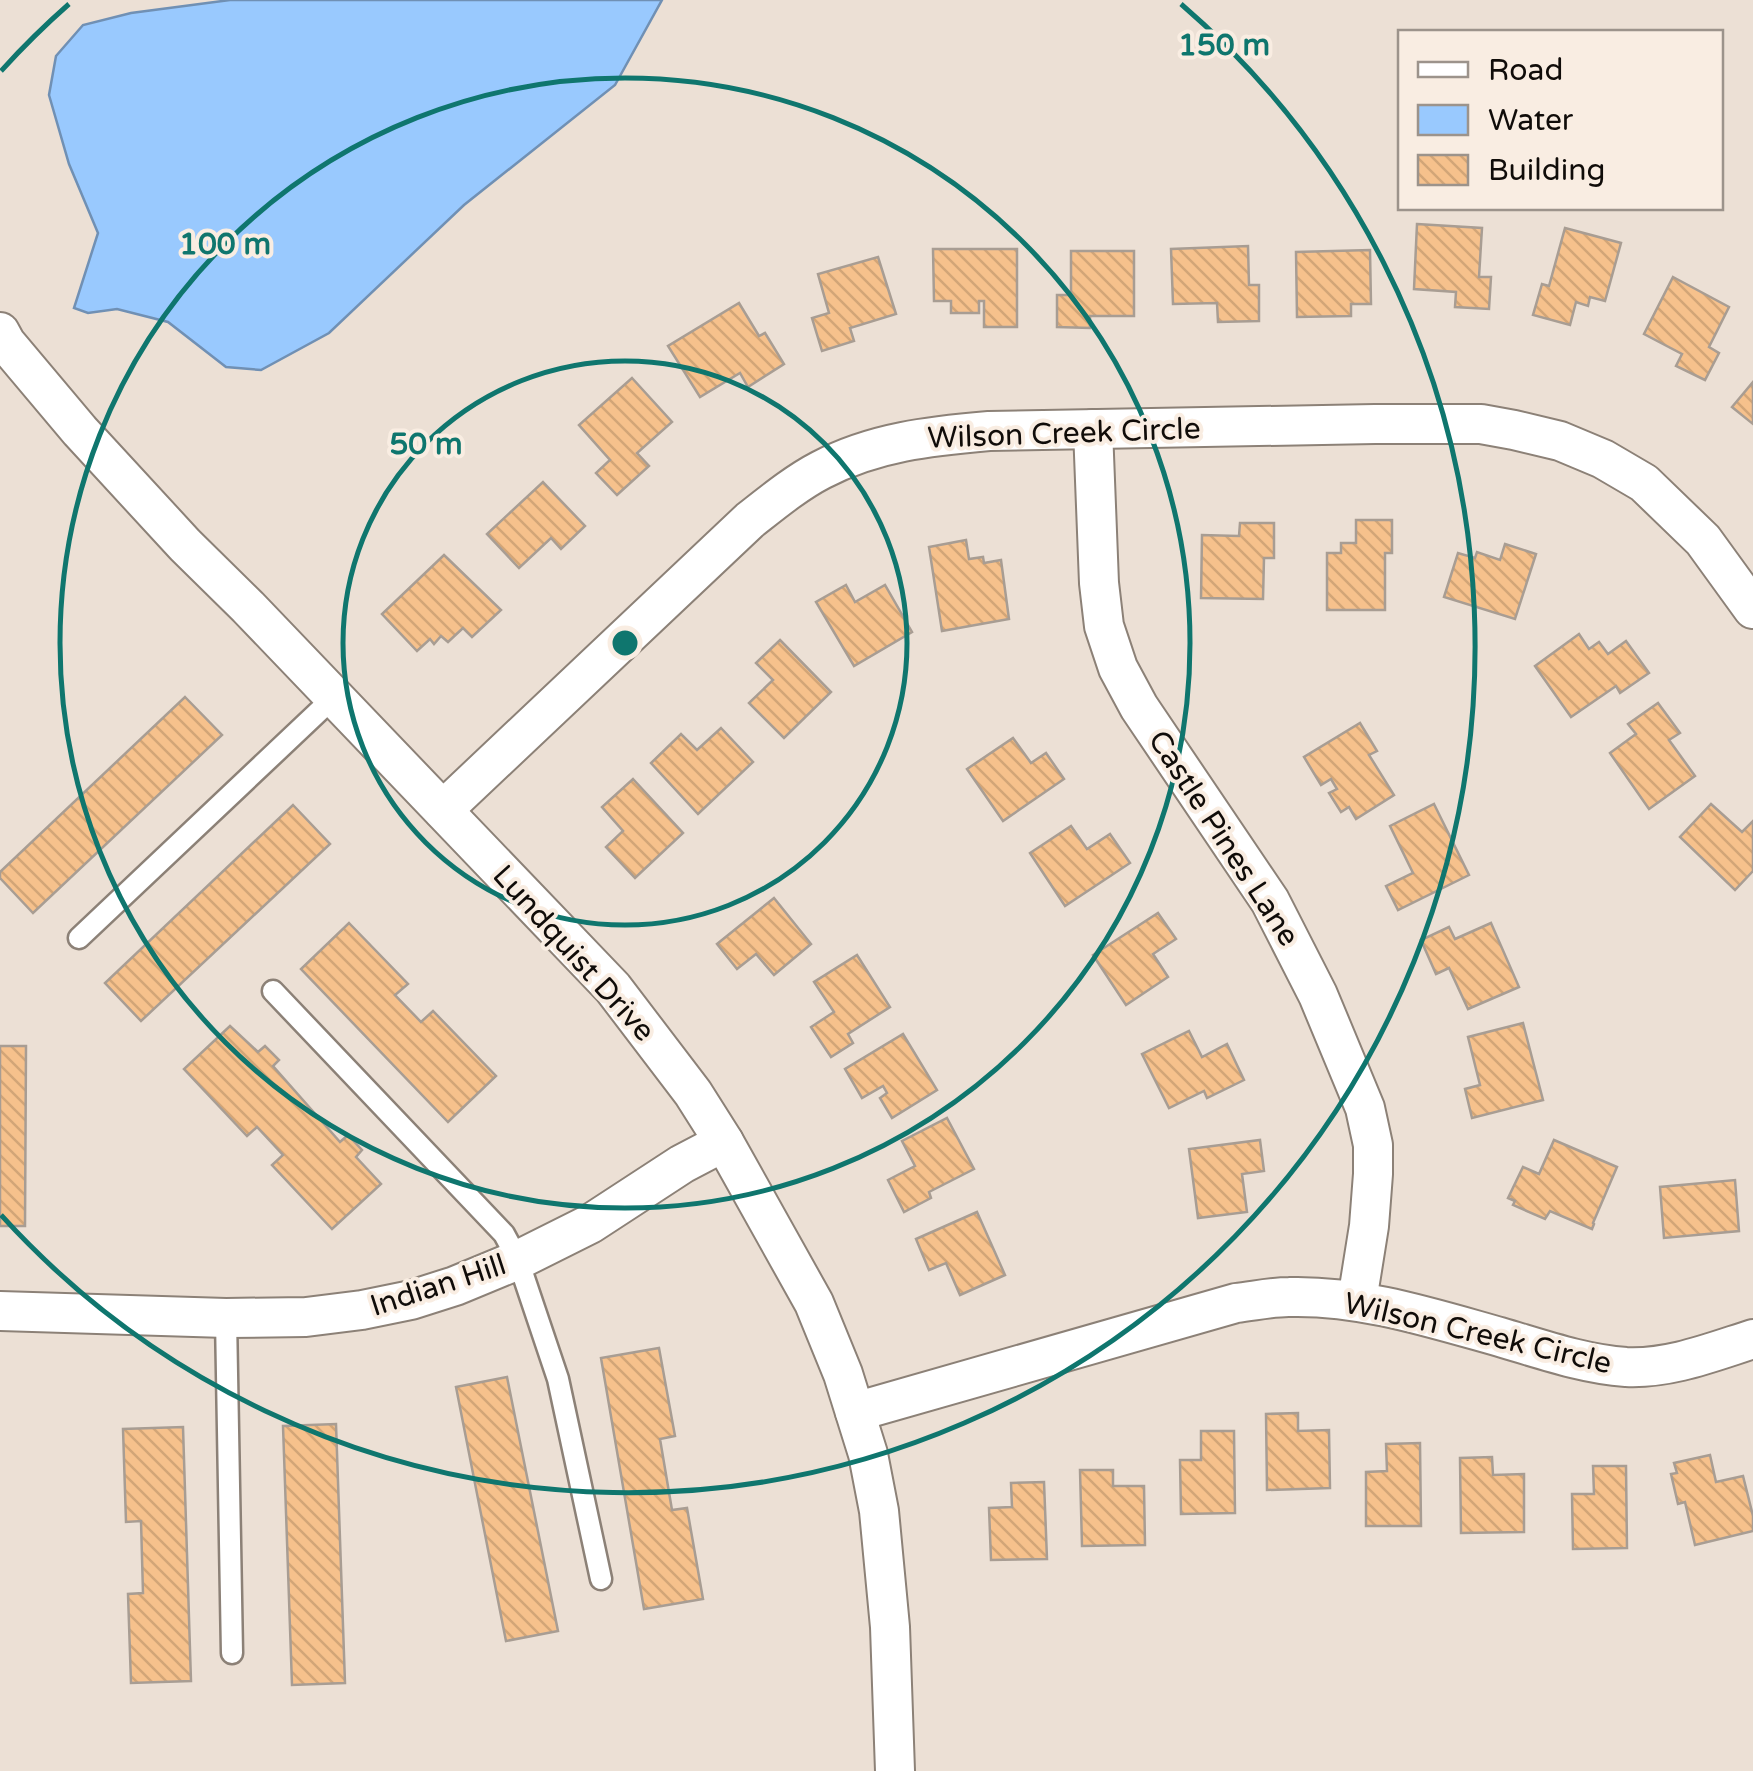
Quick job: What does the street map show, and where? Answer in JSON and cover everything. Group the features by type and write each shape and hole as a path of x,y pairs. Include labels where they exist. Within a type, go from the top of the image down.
{"street":[{"name":"Lundquist Drive","path":"0,332 93,445 185,545 613,988 693,1093 724,1142 814,1303 843,1374 868,1454 879,1511 890,1627 894,1771"},
{"name":"Wilson Creek Circle","path":"443,810 750,520 820,470 860,452 928,436 989,430 1481,424 1560,441 1604,459 1644,482 1703,540 1753,609"},
{"name":"Castle Pines Lane","path":"1093,429 1099,583 1104,626 1118,668 1148,720 1278,914 1318,995 1365,1108 1373,1145 1373,1174 1357,1302"},
{"name":"Indian Hill","path":"0,1311 226,1318 306,1316 362,1310 426,1296 518,1260 590,1224 682,1164 724,1142"},
{"name":"Wilson Creek Circle","path":"855,1412 1236,1303 1286,1296 1357,1302 1582,1361 1626,1367 1688,1360 1753,1339"}],"lane":[{"path":"79,938 334,697"},
{"path":"273,991 504,1234 518,1260 558,1378 601,1579"},
{"path":"226,1318 232,1653"}],"water":[{"path":"230,0 662,0 615,85 464,205 329,333 261,370 226,367 168,322 117,309 88,313 74,308 98,233 69,164 49,95 56,56 83,25 131,13"}],"building":[{"path":"1417,224 1482,228 1479,277 1491,277 1489,309 1455,307 1456,292 1414,289"},
{"path":"1565,228 1621,243 1605,301 1590,297 1588,306 1576,302 1570,325 1533,315 1542,284 1549,286"},
{"path":"1248,246 1249,285 1259,285 1259,321 1218,322 1217,303 1173,304 1171,249"},
{"path":"933,249 1017,249 1017,327 984,327 984,301 979,301 979,313 951,313 951,301 934,301"},
{"path":"1370,250 1371,304 1351,304 1351,316 1297,317 1296,252"},
{"path":"1071,251 1134,251 1134,316 1090,316 1090,328 1057,327 1057,295 1071,295"},
{"path":"878,257 896,314 850,328 854,341 822,351 812,318 829,313 818,274"},
{"path":"1673,277 1729,307 1709,347 1719,353 1705,380 1676,366 1682,354 1644,334"},
{"path":"739,303 759,336 765,333 784,364 748,387 740,373 700,397 668,346"},
{"path":"632,378 672,422 637,453 649,466 617,495 596,473 610,460 579,425"},
{"path":"1753,382 1753,424 1732,407"},
{"path":"543,482 585,526 561,549 551,538 519,568 487,534"},
{"path":"1356,520 1392,520 1392,553 1385,553 1385,610 1327,610 1327,553 1341,553 1341,543 1356,543"},
{"path":"1240,523 1274,523 1274,558 1264,558 1263,599 1201,598 1202,535 1239,536"},
{"path":"966,540 969,559 983,557 984,563 1001,560 1009,619 942,631 929,547"},
{"path":"1505,544 1536,554 1515,619 1444,597 1458,553 1475,558 1477,552 1500,560"},
{"path":"444,555 501,610 472,637 463,628 448,642 441,636 434,644 430,639 417,651 382,614"},
{"path":"846,585 855,602 885,585 912,632 854,666 816,602"},
{"path":"1579,634 1589,649 1599,642 1608,654 1626,641 1649,673 1620,693 1616,686 1571,717 1535,666"},
{"path":"780,640 831,692 784,738 749,703 773,680 756,663"},
{"path":"185,697 222,735 33,913 0,878 0,872"},
{"path":"1658,703 1680,733 1669,740 1695,776 1649,809 1610,753 1636,734 1628,724"},
{"path":"1360,723 1377,751 1369,755 1394,795 1356,819 1349,807 1341,812 1329,793 1337,789 1331,779 1321,785 1304,757"},
{"path":"721,728 753,762 698,814 651,763 681,734 697,750"},
{"path":"1013,738 1031,763 1046,753 1064,779 1003,821 967,769"},
{"path":"633,779 683,833 635,878 606,847 623,831 602,807"},
{"path":"1434,804 1469,875 1398,910 1386,886 1413,873 1390,826"},
{"path":"1711,804 1742,832 1753,821 1753,871 1735,890 1680,837"},
{"path":"293,805 330,844 141,1021 105,983"},
{"path":"1071,826 1087,849 1110,834 1130,863 1065,906 1030,853"},
{"path":"774,898 811,944 774,975 756,954 737,969 717,944"},
{"path":"1158,913 1176,939 1153,954 1168,977 1126,1005 1093,955"},
{"path":"349,923 408,984 395,995 421,1022 433,1011 496,1076 448,1122 301,969"},
{"path":"1491,923 1519,987 1468,1009 1449,968 1436,974 1421,940 1449,927 1455,939"},
{"path":"857,955 890,1007 848,1034 853,1043 831,1057 811,1027 834,1012 814,982"},
{"path":"1523,1023 1543,1100 1472,1118 1465,1089 1480,1085 1468,1037"},
{"path":"230,1026 258,1052 265,1046 279,1060 273,1066 340,1142 348,1135 362,1150 356,1157 381,1184 332,1229 272,1165 283,1155 257,1127 247,1136 184,1069"},
{"path":"1189,1031 1202,1057 1227,1044 1244,1080 1207,1098 1204,1091 1169,1108 1142,1054"},
{"path":"903,1034 937,1090 892,1118 880,1098 887,1093 883,1086 862,1098 845,1069"},
{"path":"0,1046 26,1046 25,1226 0,1226"},
{"path":"947,1118 974,1169 929,1192 931,1198 904,1212 888,1180 915,1166 902,1141"},
{"path":"1260,1140 1264,1171 1242,1174 1247,1212 1198,1218 1189,1149"},
{"path":"1554,1140 1617,1167 1592,1229 1550,1211 1545,1219 1513,1205 1515,1201 1508,1198 1523,1167 1539,1174"},
{"path":"1735,1180 1739,1231 1664,1238 1660,1187"},
{"path":"977,1212 1005,1275 960,1295 946,1263 929,1270 916,1239"},
{"path":"659,1348 675,1436 660,1439 672,1510 687,1508 703,1599 644,1609 601,1358"},
{"path":"507,1377 558,1631 506,1641 456,1387"},
{"path":"1298,1413 1298,1431 1329,1430 1330,1488 1267,1490 1266,1414"},
{"path":"336,1424 345,1683 292,1685 283,1426"},
{"path":"183,1427 191,1681 131,1683 128,1594 143,1593 141,1521 126,1522 123,1429"},
{"path":"1201,1431 1234,1431 1235,1513 1181,1514 1180,1460 1201,1460"},
{"path":"1420,1443 1421,1526 1366,1526 1366,1472 1387,1471 1386,1444"},
{"path":"1710,1455 1716,1482 1743,1476 1753,1531 1695,1545 1685,1502 1678,1504 1671,1474 1677,1473 1674,1463"},
{"path":"1492,1457 1493,1475 1524,1474 1524,1532 1461,1533 1460,1458"},
{"path":"1593,1466 1626,1466 1627,1548 1573,1549 1572,1494 1594,1494"},
{"path":"1080,1470 1113,1470 1113,1486 1144,1486 1145,1545 1082,1546"},
{"path":"1044,1482 1047,1559 991,1560 989,1508 1012,1507 1011,1483"}]}
